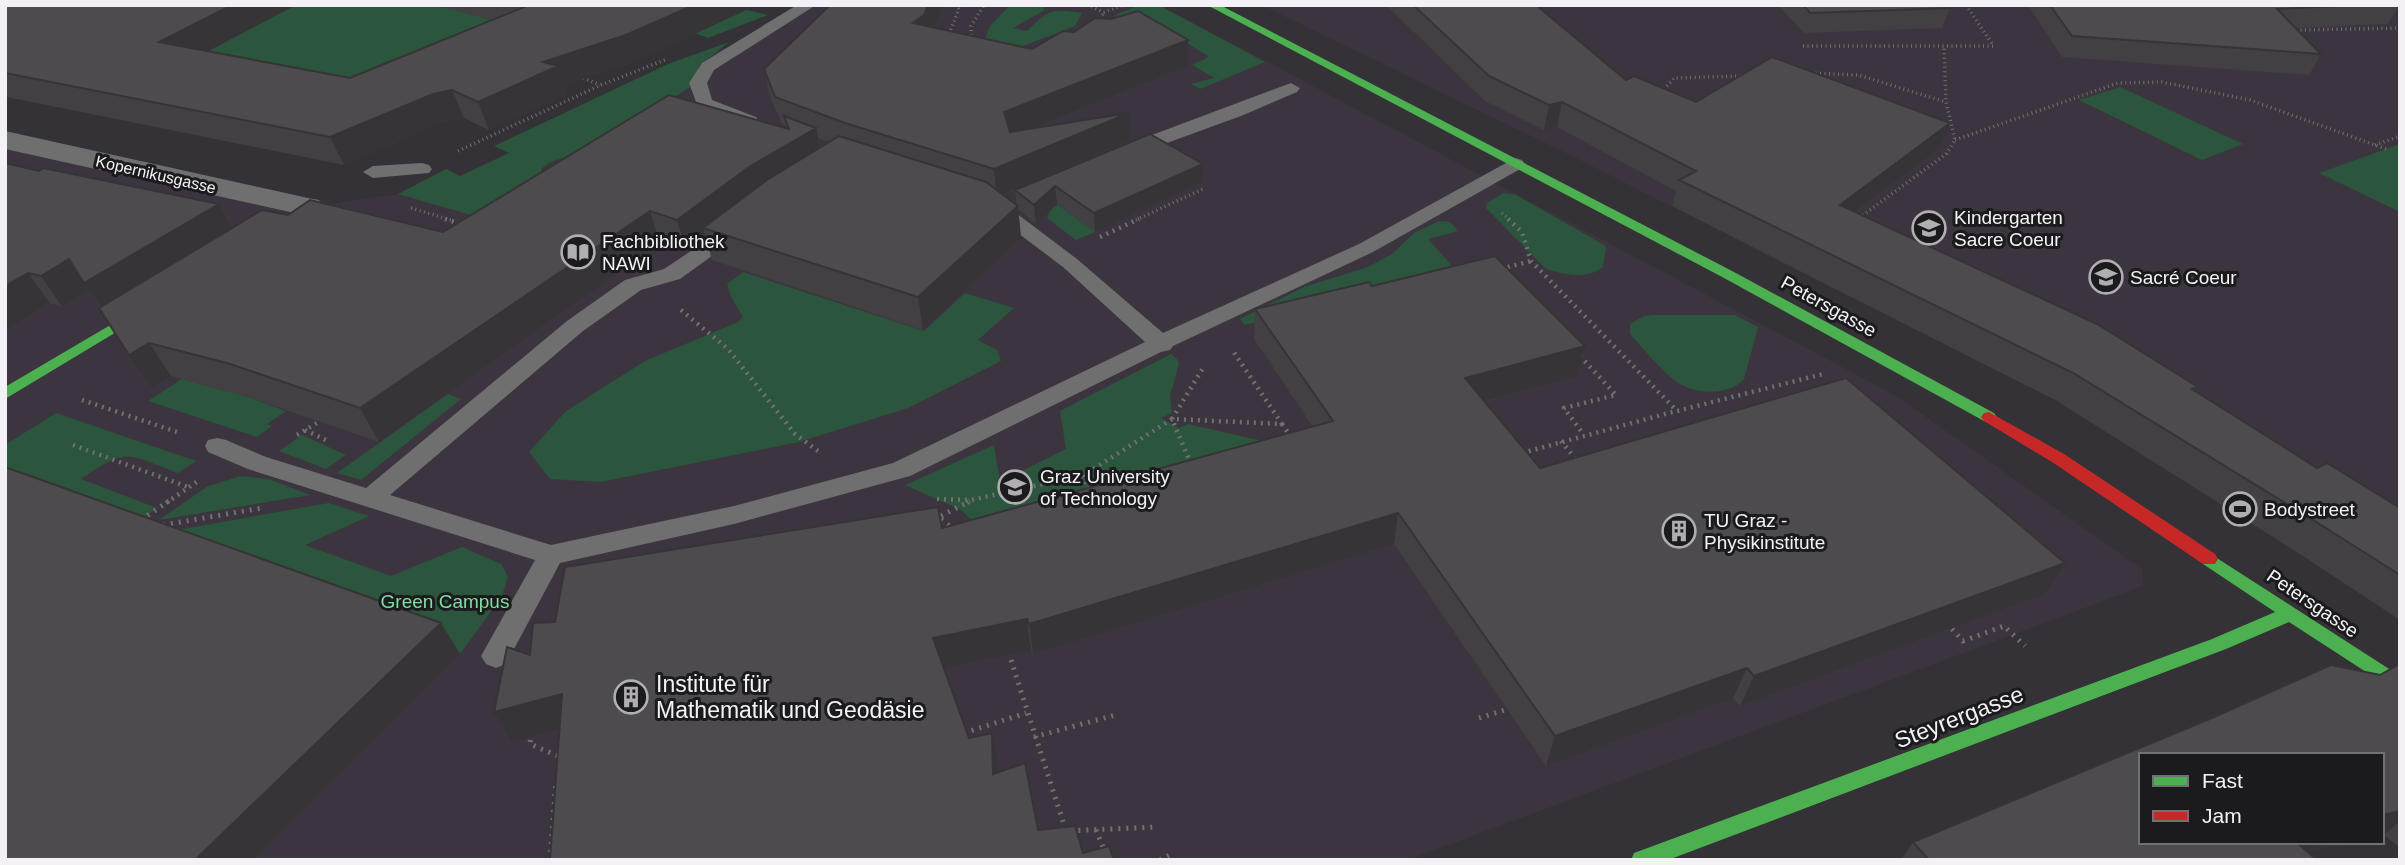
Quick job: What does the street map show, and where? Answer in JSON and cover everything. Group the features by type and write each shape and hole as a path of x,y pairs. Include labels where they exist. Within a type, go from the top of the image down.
{"main road":[{"name":"Petersgasse","path":"1212,5 1730,275 1967,404 2058,458 2400,686"},
{"path":"5,394 175,290"},
{"name":"Steyrergasse","path":"1642,860 2218,644 2292,613"}],"street":[{"name":"Kopernikusgasse","path":"5,140 297,214"}],"lane":[{"path":"764,127 704,103 698,83 708,67 808,5"},
{"path":"1106,160 1291,88"},
{"path":"217,446 257,463 551,555 734,515 901,470 1162,345 1208,320 1366,248 1515,164"},
{"path":"373,172 422,169"},
{"path":"998,207 1020,197"},
{"path":"977,199 998,207 1056,253 1162,345"},
{"path":"370,498 575,326 635,284 672,274 711,249 748,219"},
{"path":"496,656 551,555"}],"path":[{"path":"948,42 959,9 957,5"},
{"path":"974,46 969,38 971,26 984,5"},
{"path":"1087,5 1104,12 1124,5"},
{"path":"1803,46 1993,46 1966,5"},
{"path":"1098,23 1104,12"},
{"path":"943,27 952,25"},
{"path":"2288,26 2300,32 2400,28"},
{"path":"1944,46 1946,102 1955,140"},
{"path":"489,136 645,67"},
{"path":"588,70 577,75 601,86"},
{"path":"1802,74 1858,75 1946,102"},
{"path":"1661,98 1661,91 1674,78 1748,76"},
{"path":"1852,222 1946,154 1955,140 2118,83 2162,82 2250,100 2386,149"},
{"path":"2375,145 2400,136"},
{"path":"1475,186 1522,232 1531,261 1677,411"},
{"path":"1056,253 1085,243 1203,189"},
{"path":"403,206 468,227"},
{"path":"1505,277 1497,270 1531,261"},
{"path":"635,284 708,331 729,351 792,430 810,448 847,464 861,481"},
{"path":"1208,320 1223,337 1296,443"},
{"path":"931,498 971,500 1084,475 1172,419 1223,337"},
{"path":"1577,353 1616,395 1564,408 1584,435"},
{"path":"1513,456 1561,441 1881,359"},
{"path":"78,398 184,435"},
{"path":"1172,419 1282,424"},
{"path":"1172,419 1192,464 1179,467"},
{"path":"288,440 317,423"},
{"path":"1561,441 1585,470"},
{"path":"73,445 189,487"},
{"path":"1084,475 1088,489 1101,486"},
{"path":"941,516 971,500"},
{"path":"135,524 168,501"},
{"path":"151,527 272,506"},
{"path":"928,511 941,516 959,534"},
{"path":"1952,629 1963,640 2004,626 2025,646"},
{"path":"1011,660 1066,831 1157,827"},
{"path":"1479,718 1507,709"},
{"path":"962,733 1026,713"},
{"path":"1034,737 1119,714"},
{"path":"532,725 530,744 558,755 570,753"},
{"path":"557,765 558,755"},
{"path":"550,860 556,774"},
{"path":"1096,830 1108,860"},
{"path":"1161,860 1170,855"}],"shaded area":[{"name":"Graz University of Technology","path":"811,5 1160,5 1895,395 2143,570 2143,586 1408,860 5,860 5,140 308,207 398,194 446,169 460,176 509,153 496,147 783,23"},
{"name":"Sacré Coeur","path":"1261,5 2400,5 2400,513 2075,349 2028,387 1566,153"}],"green space":[{"path":"257,5 573,5 366,101 44,36"},
{"path":"1010,5 1045,7 1045,10 1013,28 1027,31 1052,12 1082,13 1075,26 1010,51 983,45 990,26"},
{"path":"1140,5 1158,5 1265,62 1200,89 1191,84 1214,78 1192,65 1209,57 1184,41 1097,43 1117,14"},
{"path":"738,8 768,15 708,38 671,24"},
{"path":"729,42 700,65 689,88 575,157 561,158 549,163 541,169 542,174 478,217 398,194 446,169 460,176 509,153 494,146 668,64"},
{"path":"2120,87 2243,144 2202,160 2079,100"},
{"path":"2400,144 2400,212 2319,173"},
{"path":"1504,193 1516,195 1604,245 1603,267 1582,275 1559,273 1545,268 1486,208 1487,203"},
{"path":"1058,205 1095,232 1076,240 1047,218 1052,208"},
{"path":"1439,221 1450,222 1458,231 1428,239 1452,266 1484,259 1302,312 1245,325 1240,319 1304,287 1368,267 1392,254 1414,233"},
{"path":"743,272 924,331 965,293 1014,308 978,340 997,350 1001,361 908,408 799,442 601,482 550,479 529,452 566,411 645,361 738,322 743,317 727,284"},
{"path":"1735,315 1758,327 1744,379 1738,385 1712,392 1693,389 1677,382 1630,334 1630,324 1644,316"},
{"path":"1171,354 1179,364 1170,396 1172,413 1161,418 1179,428 1188,424 1267,442 974,522 961,510 905,485 994,445 1000,482 1066,449 1060,411"},
{"path":"182,379 248,397 286,411 267,424 272,426 257,437 148,401"},
{"path":"448,394 461,399 361,480 337,473"},
{"path":"56,413 196,461 178,473 137,458 119,458 81,479 157,508 124,532 5,488 5,445"},
{"path":"302,435 346,455 326,469 279,451"},
{"path":"241,476 269,479 310,495 159,520 208,486"},
{"name":"Green Campus","path":"329,503 369,516 305,545 391,576 462,547 501,564 508,577 501,598 460,654 137,537"}],"building":[{"path":"5,5 232,5 159,42 350,78 529,5 694,5 626,35 543,62 558,66 478,102 452,90 433,94 330,137 5,73"},
{"path":"830,5 928,5 924,15 913,23 1032,49 1063,31 1074,32 1095,18 1111,19 1138,11 1188,40 1004,112 1010,132 1129,113 994,169 845,123 775,97 764,69"},
{"path":"1413,5 1536,5 1626,80 1634,76 1696,102 1772,57 1950,123 1840,205 2097,324 2198,387 2192,389 2317,468 2327,463 2400,508 2400,575 2073,373 1679,180 1696,171 1562,102 1549,105 1489,76"},
{"path":"1803,5 1947,5 1950,8 1810,13"},
{"path":"2050,5 2364,5 2277,9 2321,54 2072,36"},
{"path":"669,95 789,129 784,116 816,128 749,167 677,220 650,211 360,408 227,363 149,343 129,355 99,308 262,210 288,215 310,200 443,232"},
{"path":"1150,134 1203,164 1094,213 1055,186 1034,205 1015,190"},
{"path":"839,136 986,182 1018,206 918,297 703,228 767,180"},
{"path":"5,163 39,171 43,168 219,204 84,283 69,259 41,276 28,273 5,286"},
{"path":"1495,256 1585,346 1465,378 1540,468 1846,378 2065,563 1754,676 1747,668 1555,736 1398,513 1029,624 1027,619 933,638 969,738 992,733 993,774 1025,763 1038,830 1075,826 1083,853 1109,846 1114,860 550,860 562,694 494,712 507,647 530,655 533,623 555,622 565,567 938,507 942,528 1333,421 1255,309 1369,282 1372,286"},
{"path":"5,467 441,623 195,860 5,860"},
{"path":"2331,665 2380,675 2398,665 2400,811 2384,815 2384,753 2139,753 2139,844 2298,844 2317,860 1929,860 1913,842 2212,718"}],"traffic: fast":[{"path":"1212,5 1729,275 1989,417"},
{"path":"5,394 158,301"},
{"path":"2209,559 2400,686"},
{"path":"1642,860 2219,644 2292,613"}],"traffic: jam":[{"path":"1989,417 2058,458 2209,559"}],"place":[{"name":"Kindergarten Sacre Coeur","path":"1929,228"},
{"name":"Fachbibliothek NAWI","path":"578,252"},
{"name":"Sacré Coeur","path":"2106,277"},
{"name":"Graz University of Technology","path":"1015,487"},
{"name":"Bodystreet","path":"2240,509"},
{"name":"TU Graz - Physikinstitute","path":"1679,531"},
{"name":"Institute für Mathematik und Geodäsie","path":"631,697"}]}
